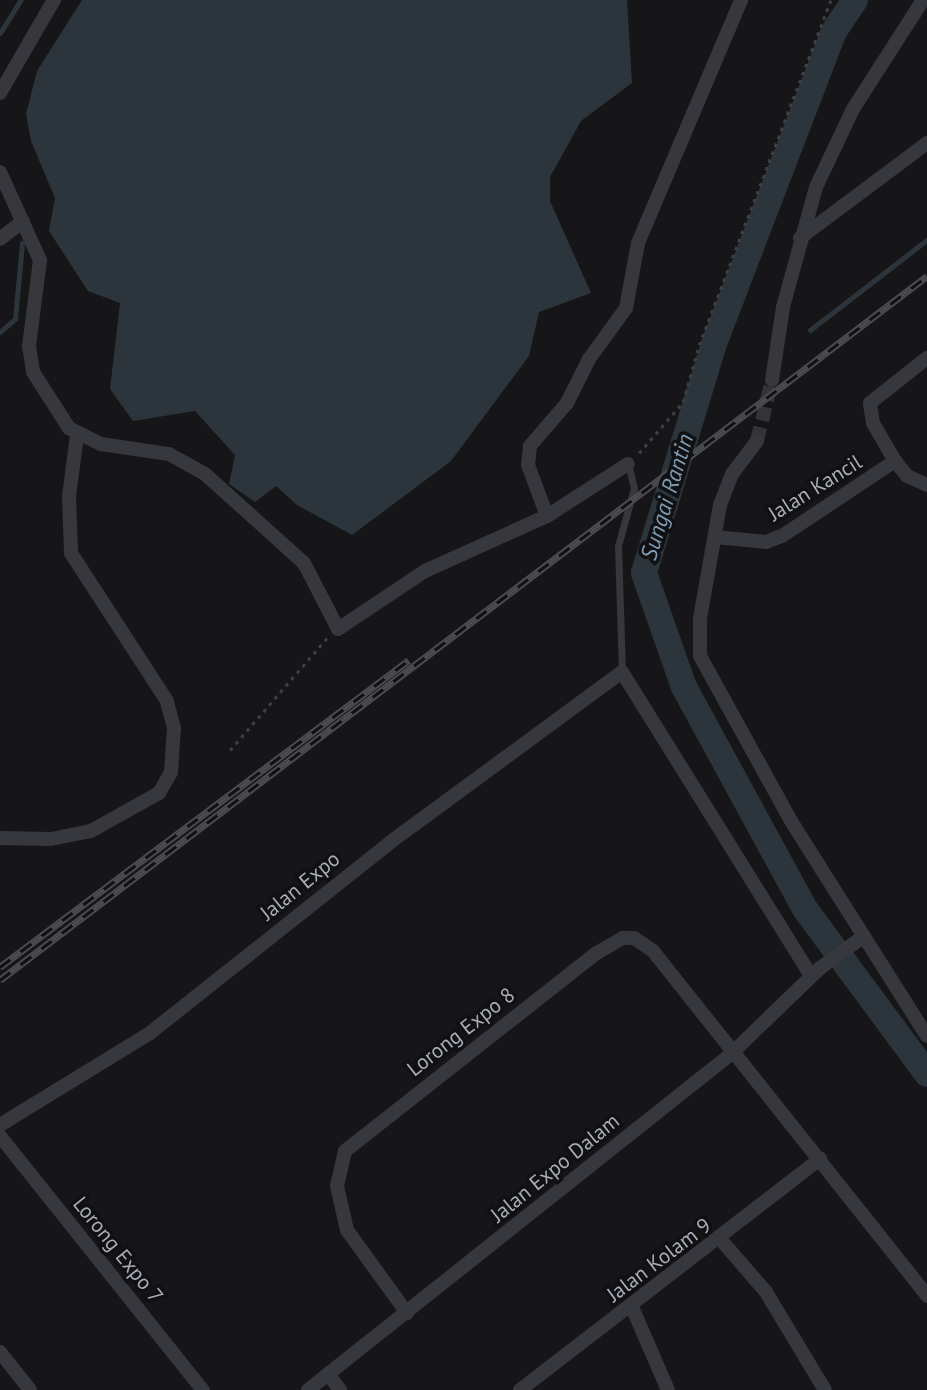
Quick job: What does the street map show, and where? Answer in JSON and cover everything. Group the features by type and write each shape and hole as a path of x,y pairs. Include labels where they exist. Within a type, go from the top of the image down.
{"street":[{"path":"0,93 54,0"},
{"path":"547,516 528,465 530,446 567,404 589,359 625,308 638,243 741,0"},
{"path":"772,380 800,238 816,187 853,109 923,0"},
{"path":"800,238 927,143"},
{"path":"0,172 37,248 41,276 29,346 33,372 77,435 101,444 169,454 205,474 292,549 314,579 338,629 425,571 547,516 628,464"},
{"path":"0,239 23,221"},
{"path":"895,461 873,423 870,403 927,358"},
{"path":"0,838 51,839 91,831 159,793 171,772 174,728 167,701 71,553 69,496 77,435"},
{"path":"757,440 727,483 715,537 698,636 706,670 858,940 927,1036"},
{"name":"Jalan Kancil","path":"715,537 766,542 782,536 895,461 906,476 927,485"},
{"path":"622,672 815,972"},
{"name":"Jalan Expo","path":"0,1125 150,1033 400,835 622,672"},
{"name":"Lorong Expo 8","path":"407,1313 353,1244 342,1216 338,1173 345,1151 360,1135 594,954 623,938 634,938 653,951 731,1054"},
{"name":"Jalan Expo Dalam","path":"308,1390 731,1054 815,972 858,940"},
{"path":"731,1054 820,1159 927,1296"},
{"name":"Lorong Expo 7","path":"0,1136 203,1390"},
{"name":"Jalan Kolam 9","path":"520,1390 721,1240 820,1159"},
{"path":"721,1240 766,1292 825,1390"},
{"path":"632,1307 668,1390"},
{"path":"0,1352 30,1390"},
{"path":"328,1374 340,1390"}],"lane":[{"path":"622,672 618,546 634,488 628,464"}],"path":[{"path":"628,464 683,402 699,345 831,0"},
{"path":"230,750 338,629"}],"shaded area":[{"path":"82,0 627,0 632,83 581,121 550,177 550,201 591,293 539,312 529,356 451,461 352,535 297,505 276,486 255,502 229,484 235,455 195,411 133,421 110,389 120,303 88,291 49,231 55,198 31,141 26,114 37,71"}],"waterway":[{"path":"0,33 21,0"},
{"name":"Sungai Rantin","path":"855,0 834,31 713,347 644,573 684,687 805,909 927,1074"},
{"path":"810,330 927,240"},
{"path":"0,332 15,319 22,243"}],"tunnel":[{"path":"757,441 772,380"}],"railway":[{"path":"0,980 927,276"},
{"path":"0,967 409,660"}]}
